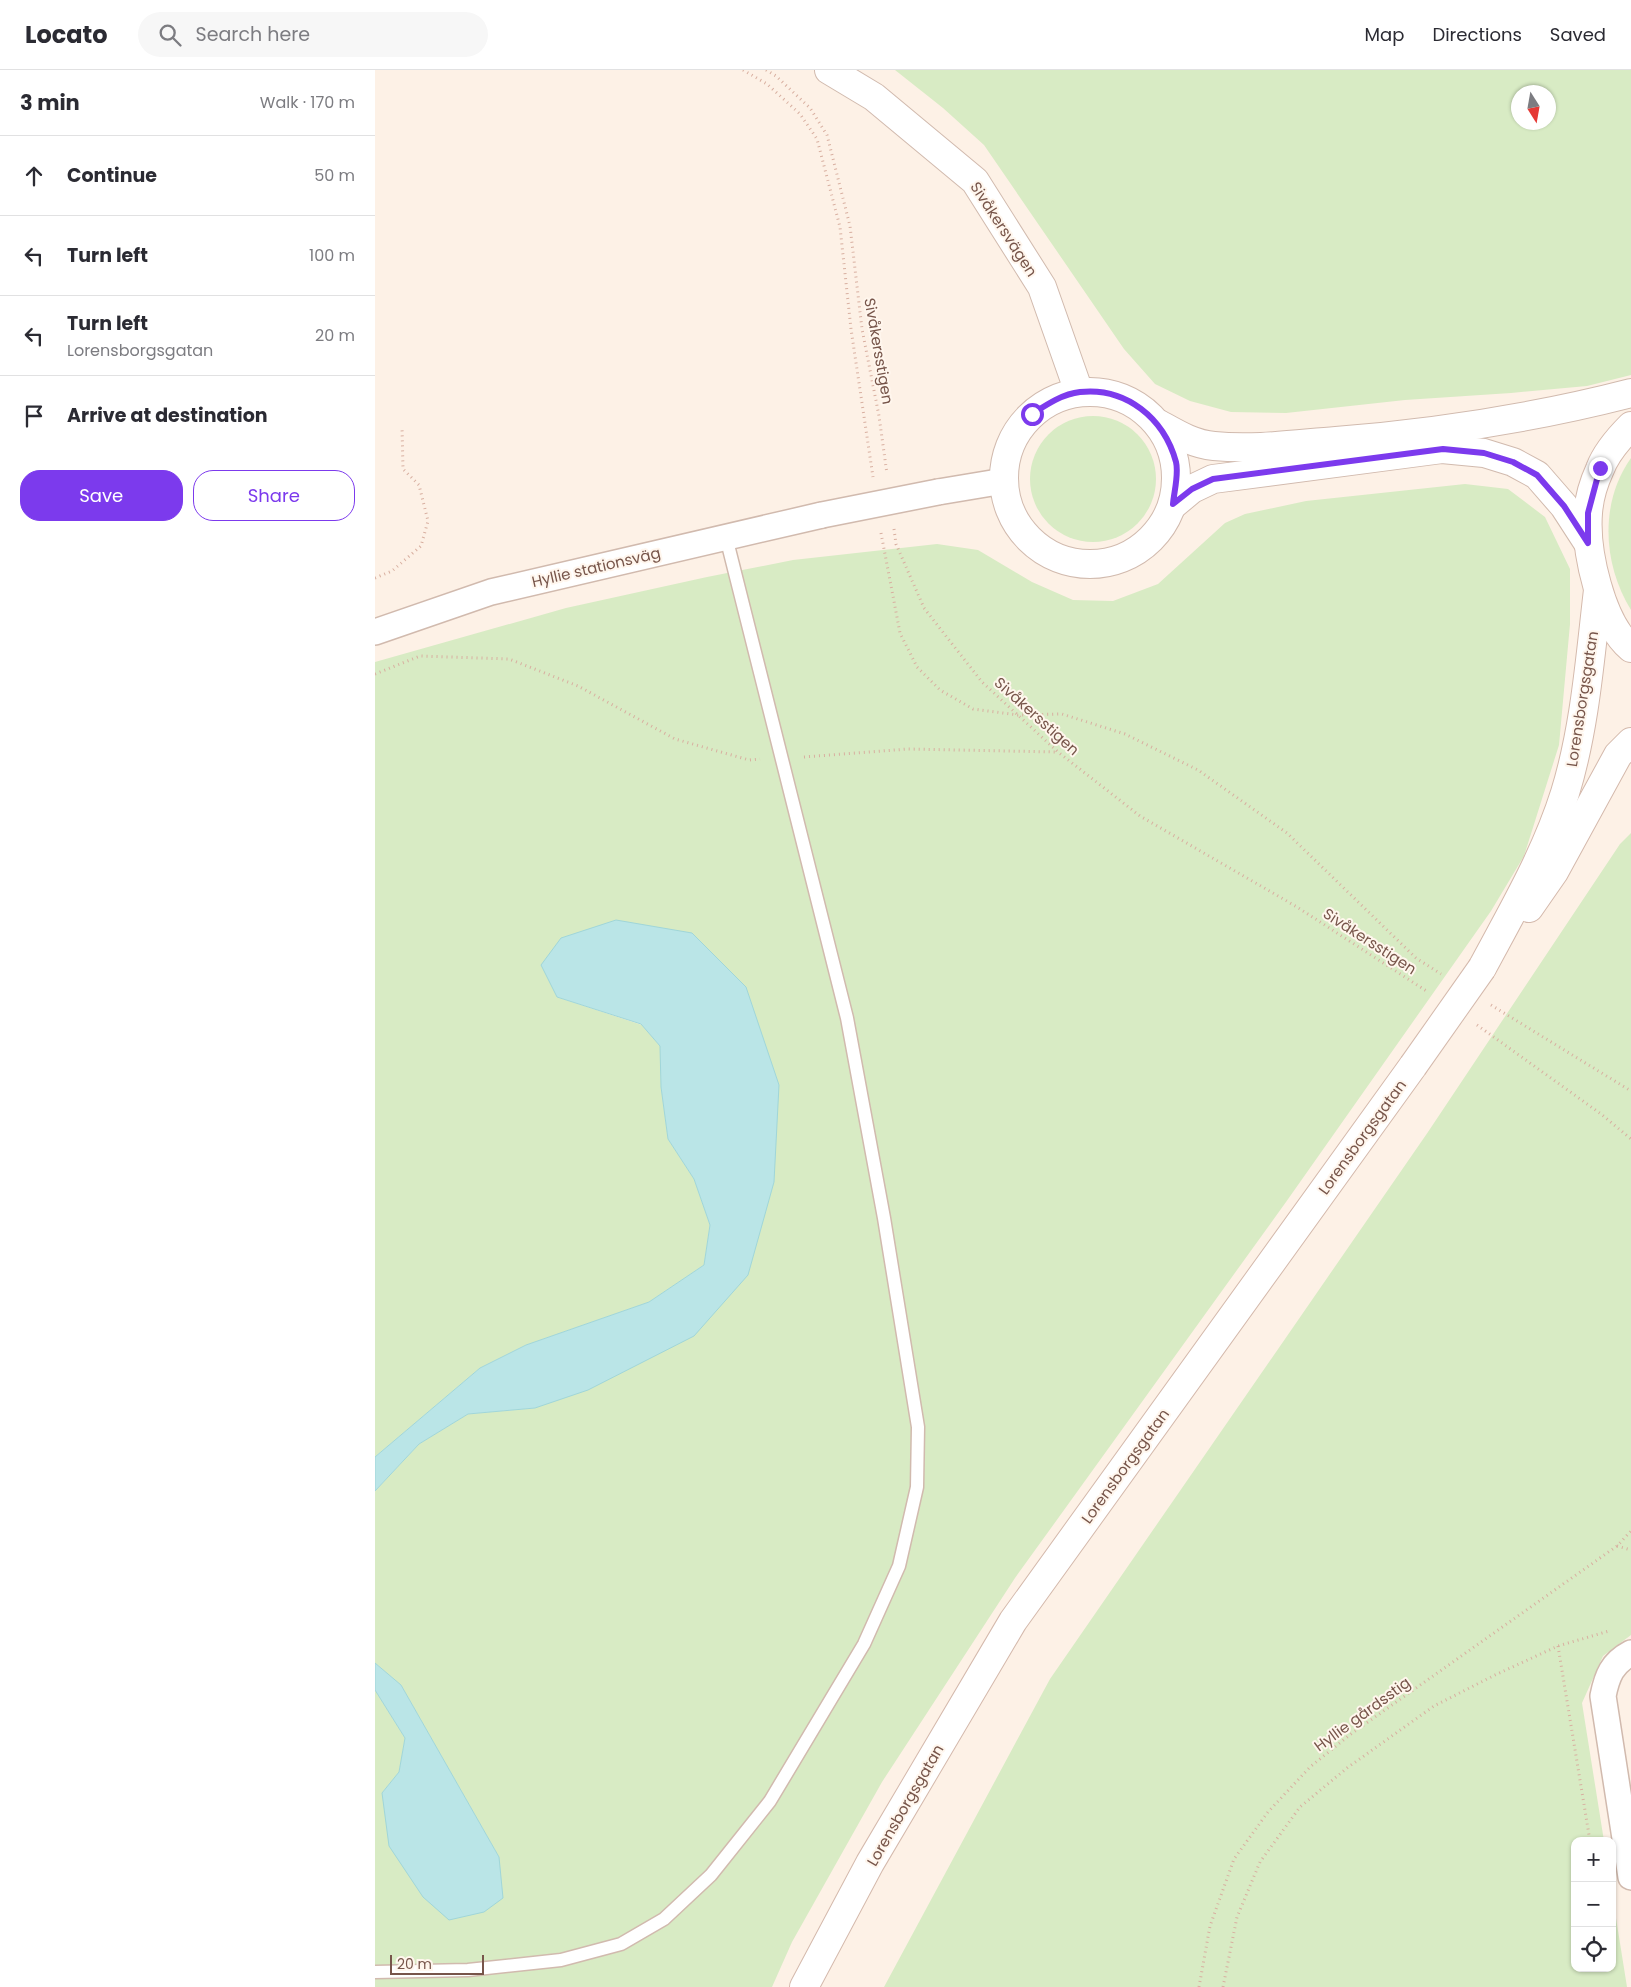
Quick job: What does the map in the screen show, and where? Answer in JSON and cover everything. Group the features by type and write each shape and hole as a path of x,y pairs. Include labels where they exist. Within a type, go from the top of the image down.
{"main road":[{"name":"Sivåkersvägen","path":"829,70 874,97 975,182 1042,287 1079,392"},
{"path":"1159,424 1176,463 1173,504 1167,519 1143,547 1128,556 1095,564 1061,560 1035,544 1011,512 1004,482 1009,448 1032,414 1050,401 1079,392 1113,394 1140,407 1159,424 1188,440 1214,446 1280,446 1391,436 1504,421 1631,393"},
{"name":"Lorensborgsgatan","path":"1631,426 1617,440 1600,468 1588,513 1588,543 1598,590 1609,617 1631,648"},
{"path":"1173,504 1192,489 1213,479 1443,449 1484,453 1513,462 1537,475 1564,506 1588,543"},
{"name":"Lorensborgsgatan","path":"1482,968 1524,890 1565,793 1585,698 1598,590"},
{"name":"Lorensborgsgatan","path":"804,1987 871,1863 1013,1621 1482,968 1518,924 1554,872 1618,755 1631,742"}],"street":[{"name":"Hyllie stationsväg","path":"375,632 491,592 822,515 938,492 1004,482"},
{"path":"1631,1653 1614,1664 1606,1679 1603,1696 1631,1877"}],"lane":[{"path":"375,1972 467,1970 561,1960 621,1944 664,1919 711,1875 770,1801 864,1644 899,1566 917,1487 918,1427 884,1218 847,1018 726,537"}],"path":[{"path":"743,70 767,84 800,114 817,139 840,227 851,329 875,484"},
{"name":"Sivåkersstigen","path":"766,70 776,76 810,108 827,136 850,226 862,329 879,416 887,475"},
{"path":"375,578 392,571 421,546 428,521 419,485 403,469 402,427"},
{"name":"Sivåkersstigen","path":"894,524 896,544 924,608 982,682 1058,752 1140,816 1297,907 1431,994"},
{"path":"881,532 900,633 917,668 940,690 973,709 1018,715 1062,714 1125,734 1198,770 1287,833 1416,958 1449,978"},
{"path":"375,674 421,656 509,659 578,686 675,739 749,760 908,749 1058,752"},
{"path":"1490,1004 1631,1091"},
{"path":"1471,1022 1593,1109 1631,1139"},
{"name":"Hyllie gårdsstig","path":"1199,1987 1210,1926 1234,1859 1267,1812 1310,1767 1351,1734 1617,1546 1631,1531"},
{"path":"1617,1546 1631,1550"},
{"path":"1223,1987 1237,1917 1260,1862 1301,1807 1347,1768 1434,1706 1495,1674 1558,1646 1616,1630"},
{"path":"1558,1646 1589,1837"}],"green space":[{"path":"895,70 1631,70 1631,375 1587,386 1405,400 1286,413 1231,412 1190,401 1155,384 1124,349 984,145 943,108"},
{"path":"1093,416 1117,421 1138,434 1151,455 1156,479 1151,503 1138,524 1117,537 1093,542 1069,537 1048,524 1035,503 1030,479 1035,455 1048,434 1069,421"},
{"path":"1631,458 1631,610 1615,574 1610,554 1609,534 1614,494"},
{"path":"1465,484 1508,489 1545,517 1570,569 1570,624 1559,745 1524,856 1491,911 1286,1202 1015,1578 882,1782 792,1942 772,1987 375,1987 375,1690 405,1738 399,1772 382,1793 499,1857 401,1685 375,1663 375,1491 419,1444 468,1414 535,1408 748,1275 746,987 557,997 642,1025 660,1046 661,1087 668,1139 694,1179 710,1225 704,1265 649,1302 526,1345 480,1368 375,1457 375,662 566,608 707,577 793,560 937,544 978,550 1032,582 1073,600 1113,601 1158,584 1225,523 1245,514 1306,501"},
{"path":"1631,833 1631,1635 1603,1656 1582,1703 1603,1837 1571,1837 1571,1972 1616,1972 1616,1918 1627,1987 884,1987 1050,1679 1428,1132 1620,844"}],"water":[{"path":"616,920 692,933 746,987 779,1085 774,1182 748,1275 694,1336 588,1390 535,1408 468,1414 419,1444 375,1491 375,1457 480,1368 526,1345 649,1302 704,1265 710,1225 694,1179 668,1139 661,1087 660,1046 641,1024 557,997 541,965 561,938"},
{"path":"375,1663 401,1685 499,1857 503,1898 484,1912 449,1920 423,1897 389,1846 382,1793 399,1772 405,1738 375,1690"}],"route":[{"path":"1032,414 1050,401 1079,392 1113,394 1140,407 1159,424 1176,463 1173,504 1192,489 1213,479 1443,449 1484,453 1513,462 1537,475 1564,506 1588,543 1588,513 1600,468"}]}
